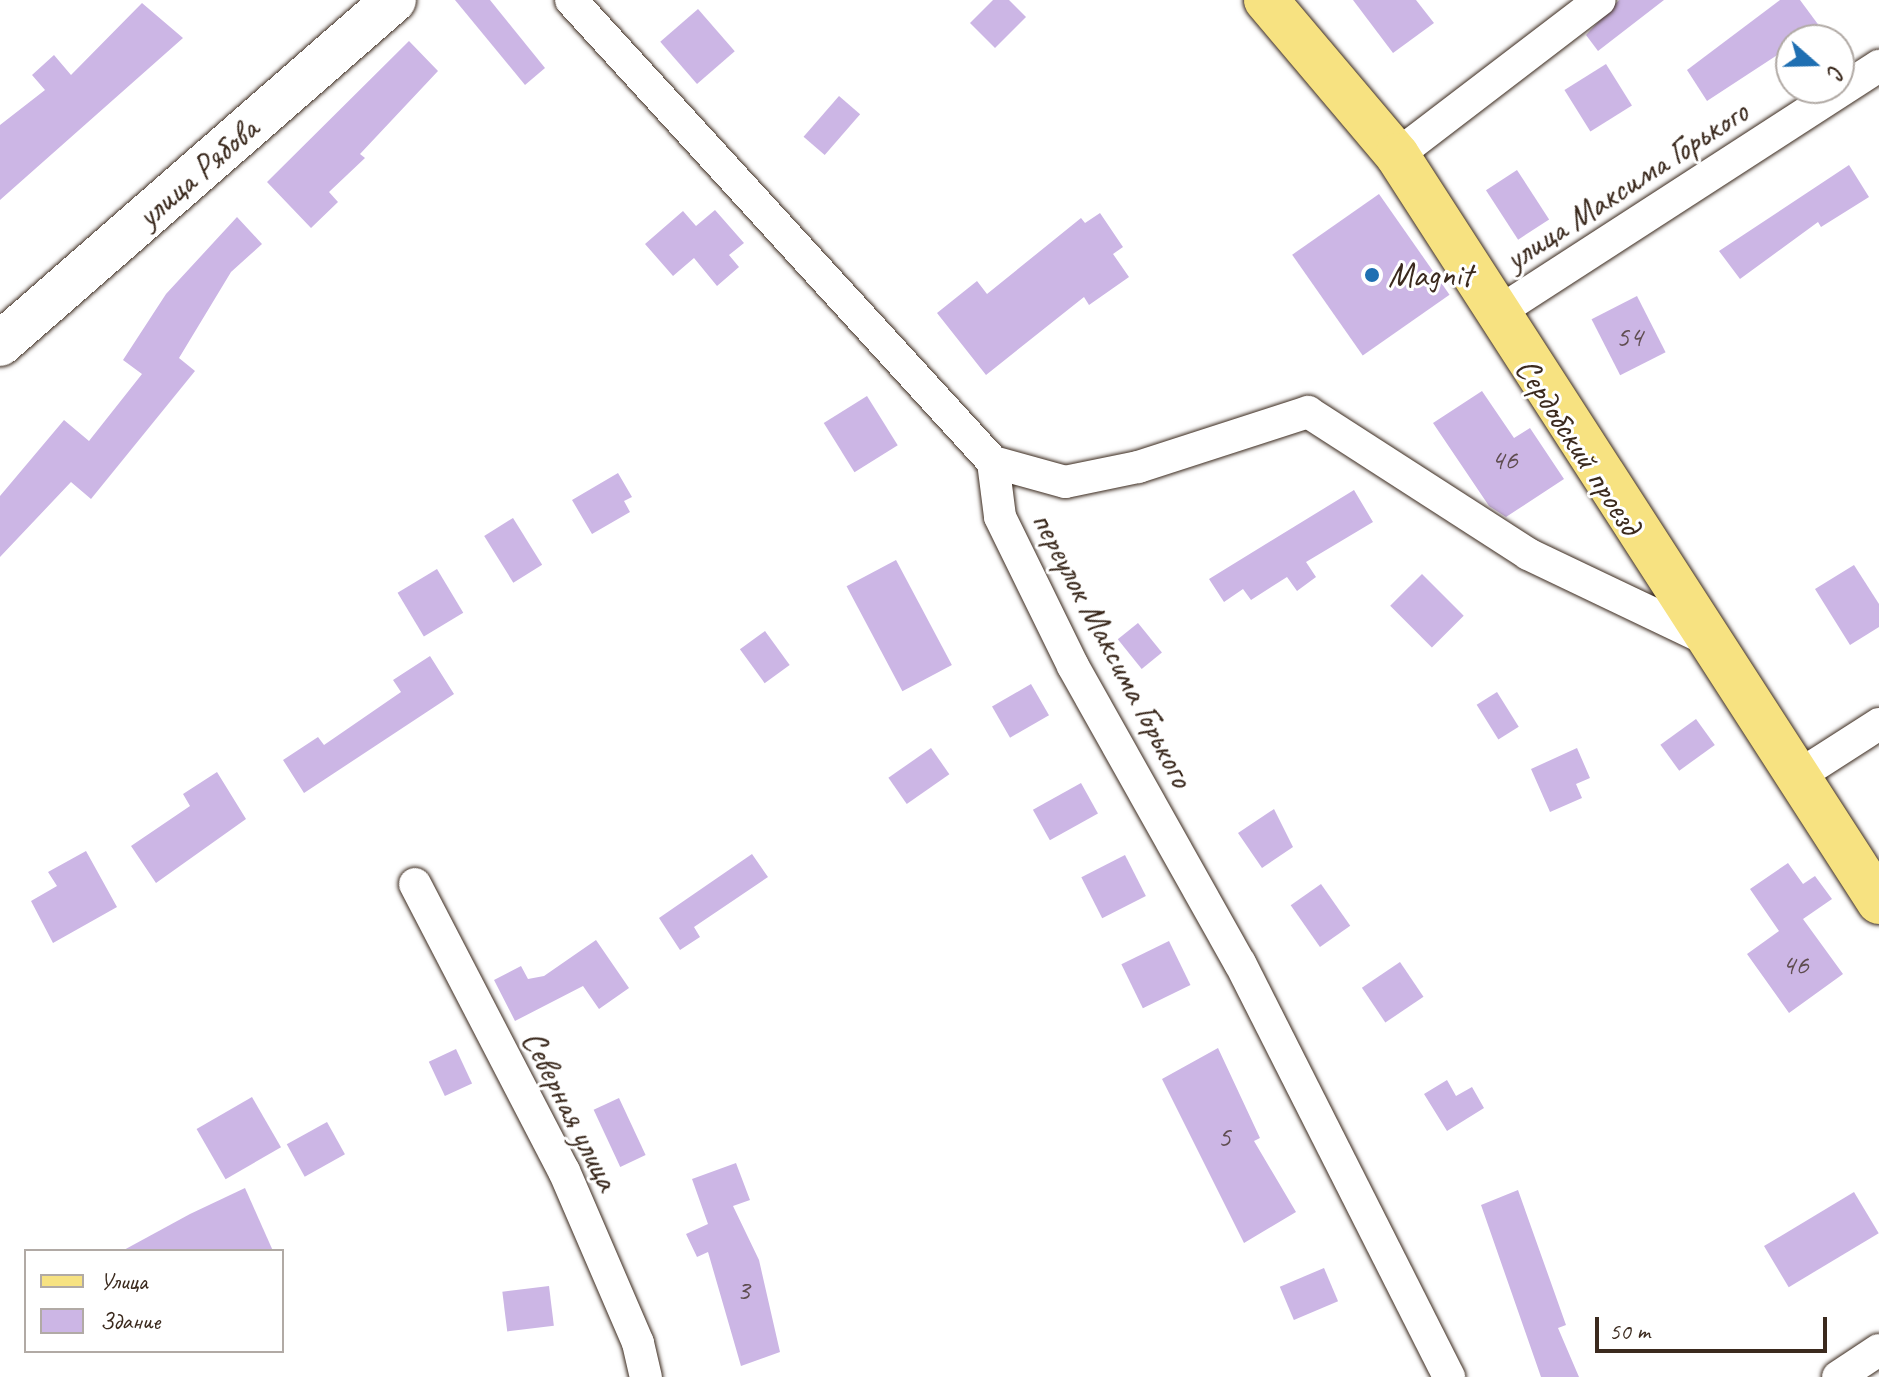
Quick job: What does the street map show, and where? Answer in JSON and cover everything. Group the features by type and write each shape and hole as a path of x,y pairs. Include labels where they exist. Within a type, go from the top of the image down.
{"main road":[{"name":"Сердобский проезд","path":"1266,0 1397,155 1494,315 1879,902"}],"street":[{"name":"улица Рябова","path":"0,344 394,0"},
{"path":"571,0 993,462 1065,482 1138,467 1308,412 1528,554 1706,639"},
{"path":"1397,155 1600,0"},
{"name":"улица Максима Горького","path":"1494,315 1879,66"},
{"name":"переулок Максима Горького","path":"993,462 1000,517 1073,666 1240,963 1449,1377"},
{"path":"1798,776 1879,724"},
{"name":"Северная улица","path":"415,884 564,1171 638,1343 646,1377"},
{"path":"1838,1377 1879,1350"}],"building":[{"path":"455,0 490,0 545,68 525,85"},
{"path":"993,0 1009,0 1026,17 995,48 970,23"},
{"path":"1353,0 1416,0 1434,23 1393,53"},
{"path":"1619,0 1664,0 1598,51 1586,35"},
{"path":"1780,0 1800,0 1818,24 1775,24 1775,56 1707,101 1687,70"},
{"path":"142,3 183,38 0,200 0,125 45,90 32,75 54,55 71,75"},
{"path":"698,9 735,51 697,84 660,42"},
{"path":"409,41 438,71 360,154 365,158 329,192 338,202 311,228 267,182"},
{"path":"1606,64 1632,106 1590,132 1564,90"},
{"path":"839,96 860,114 825,155 804,137"},
{"path":"1849,165 1869,197 1821,227 1818,222 1740,279 1719,251"},
{"path":"1517,170 1549,219 1518,240 1486,190"},
{"name":"Magnit","path":"1379,194 1450,295 1363,356 1292,255"},
{"path":"715,210 744,243 729,255 739,267 717,286 694,258 673,276 645,244 683,211 696,226"},
{"path":"1100,213 1123,247 1113,254 1129,277 1089,305 1084,297 986,375 937,313 977,281 987,294 1081,218 1085,223"},
{"path":"237,217 262,244 231,272 179,358 195,371 91,499 71,482 0,557 0,496 64,420 89,441 142,374 123,360 166,294"},
{"path":"1637,296 1666,352 1620,375 1592,319"},
{"path":"1482,391 1514,438 1530,428 1564,479 1506,517 1489,506 1433,423"},
{"path":"867,396 898,445 854,472 824,423"},
{"path":"618,473 632,497 624,501 630,512 592,534 572,500"},
{"path":"1354,490 1373,522 1306,562 1316,577 1297,591 1287,577 1251,600 1243,589 1224,602 1209,579"},
{"path":"513,518 542,565 513,583 484,536"},
{"path":"896,560 952,665 902,691 847,586"},
{"path":"1854,565 1879,604 1879,627 1850,645 1815,589"},
{"path":"437,569 463,613 424,636 398,593"},
{"path":"1422,574 1464,616 1432,648 1390,606"},
{"path":"1138,623 1162,653 1142,669 1118,639"},
{"path":"765,631 790,665 765,683 740,649"},
{"path":"430,656 454,694 304,793 283,760 318,737 324,745 401,692 393,680"},
{"path":"1031,684 1049,715 1010,738 992,706"},
{"path":"1497,692 1519,727 1498,739 1477,705"},
{"path":"1696,719 1715,745 1679,771 1660,745"},
{"path":"931,748 949,774 907,804 888,778"},
{"path":"1577,748 1590,778 1576,784 1582,798 1550,812 1531,769"},
{"path":"217,772 246,819 156,883 131,846 190,806 183,794"},
{"path":"1081,783 1098,814 1050,840 1033,810"},
{"path":"1274,809 1293,847 1262,868 1238,833"},
{"path":"86,851 117,907 53,943 31,901 57,886 48,872"},
{"path":"752,854 768,877 694,927 700,937 680,950 659,918"},
{"path":"1125,855 1146,896 1102,918 1081,877"},
{"path":"1788,863 1803,884 1815,876 1832,899 1803,919 1843,974 1789,1013 1747,954 1779,931 1750,889"},
{"path":"1321,884 1350,926 1320,947 1291,905"},
{"path":"596,940 629,988 599,1009 583,986 515,1021 494,980 521,966 528,979 544,976"},
{"path":"1169,941 1190,985 1143,1008 1121,964"},
{"path":"1400,962 1423,997 1385,1023 1362,988"},
{"path":"1218,1048 1260,1138 1254,1141 1296,1212 1244,1243 1162,1079"},
{"path":"456,1049 472,1083 445,1096 429,1062"},
{"path":"1447,1080 1456,1096 1472,1087 1484,1108 1447,1131 1424,1094"},
{"path":"252,1097 281,1147 226,1179 197,1129"},
{"path":"619,1098 646,1155 620,1167 594,1110"},
{"path":"327,1122 345,1154 305,1177 287,1144"},
{"path":"736,1163 750,1200 733,1206 759,1260 780,1352 741,1366 708,1252 697,1257 686,1234 708,1224 692,1179"},
{"path":"245,1188 272,1249 126,1249"},
{"path":"1518,1190 1566,1325 1558,1328 1579,1377 1541,1377 1481,1205"},
{"path":"1854,1192 1879,1233 1789,1287 1764,1246"},
{"path":"1324,1268 1338,1301 1294,1320 1280,1287"},
{"path":"549,1286 554,1326 507,1331 502,1292"}],"place":[{"name":"Magnit","path":"1372,275"}]}
